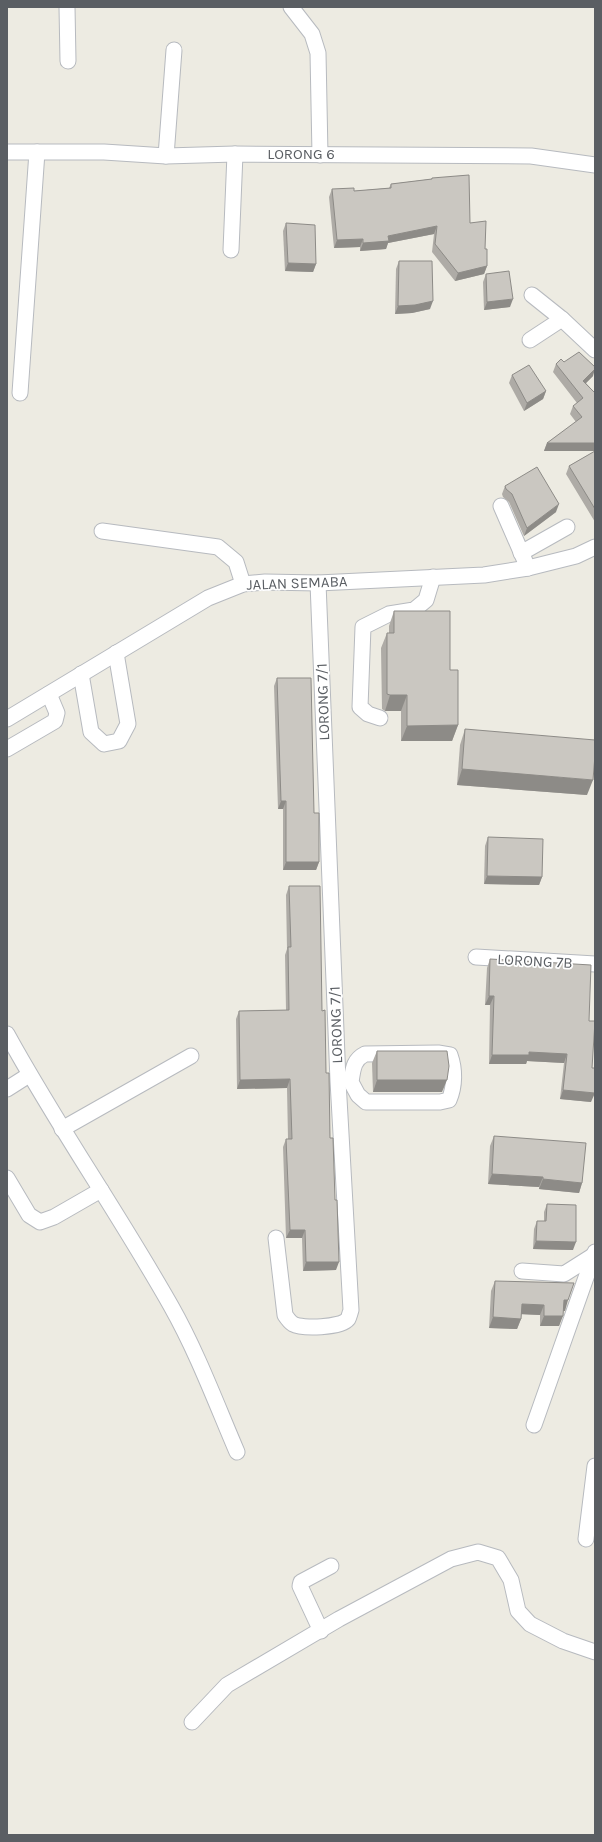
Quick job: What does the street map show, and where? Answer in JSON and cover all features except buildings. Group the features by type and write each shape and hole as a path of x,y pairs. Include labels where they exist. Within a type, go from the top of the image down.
{"street":[{"path":"67,7 68,61"},
{"path":"291,7 312,34 318,53 320,155"},
{"path":"166,156 174,50"},
{"name":"LORONG 6","path":"7,152 166,156 235,154 531,156 595,165"},
{"path":"20,393 36,152"},
{"path":"231,250 235,154"},
{"path":"532,295 562,319 595,350"},
{"path":"530,340 562,319"},
{"path":"501,506 520,553 528,568"},
{"path":"520,553 566,527"},
{"path":"102,531 218,548 236,562 242,584"},
{"name":"JALAN SEMABA","path":"7,719 208,598 242,584 265,582 318,584 484,575 528,568 576,556 595,547"},
{"path":"380,718 368,714 360,707 363,627 388,614 414,610 426,600 433,577"},
{"name":"LORONG 7/1","path":"276,1238 285,1315 295,1325 331,1327 341,1324 348,1319 351,1310 344,1082 318,584"},
{"path":"81,674 91,732 104,744 119,741 128,724 116,653"},
{"path":"7,749 55,721 57,713 49,694"},
{"name":"LORONG 7B","path":"476,957 595,964"},
{"path":"7,1034 29,1075 102,1190 185,1333 237,1452"},
{"path":"438,1053 450,1055 453,1063 453,1090 449,1100 440,1102 366,1102 344,1082 358,1058 365,1054 438,1053"},
{"path":"62,1129 191,1056"},
{"path":"7,1089 29,1075"},
{"path":"7,1178 29,1215 40,1222 54,1217 102,1190"},
{"path":"522,1271 564,1274 595,1254"},
{"path":"534,1425 595,1254"},
{"path":"586,1539 595,1466"},
{"path":"192,1722 227,1685 321,1630 451,1560 478,1552 498,1558 511,1580 518,1612 530,1624 563,1641 595,1652"},
{"path":"321,1630 300,1586 301,1582 331,1566"}]}
